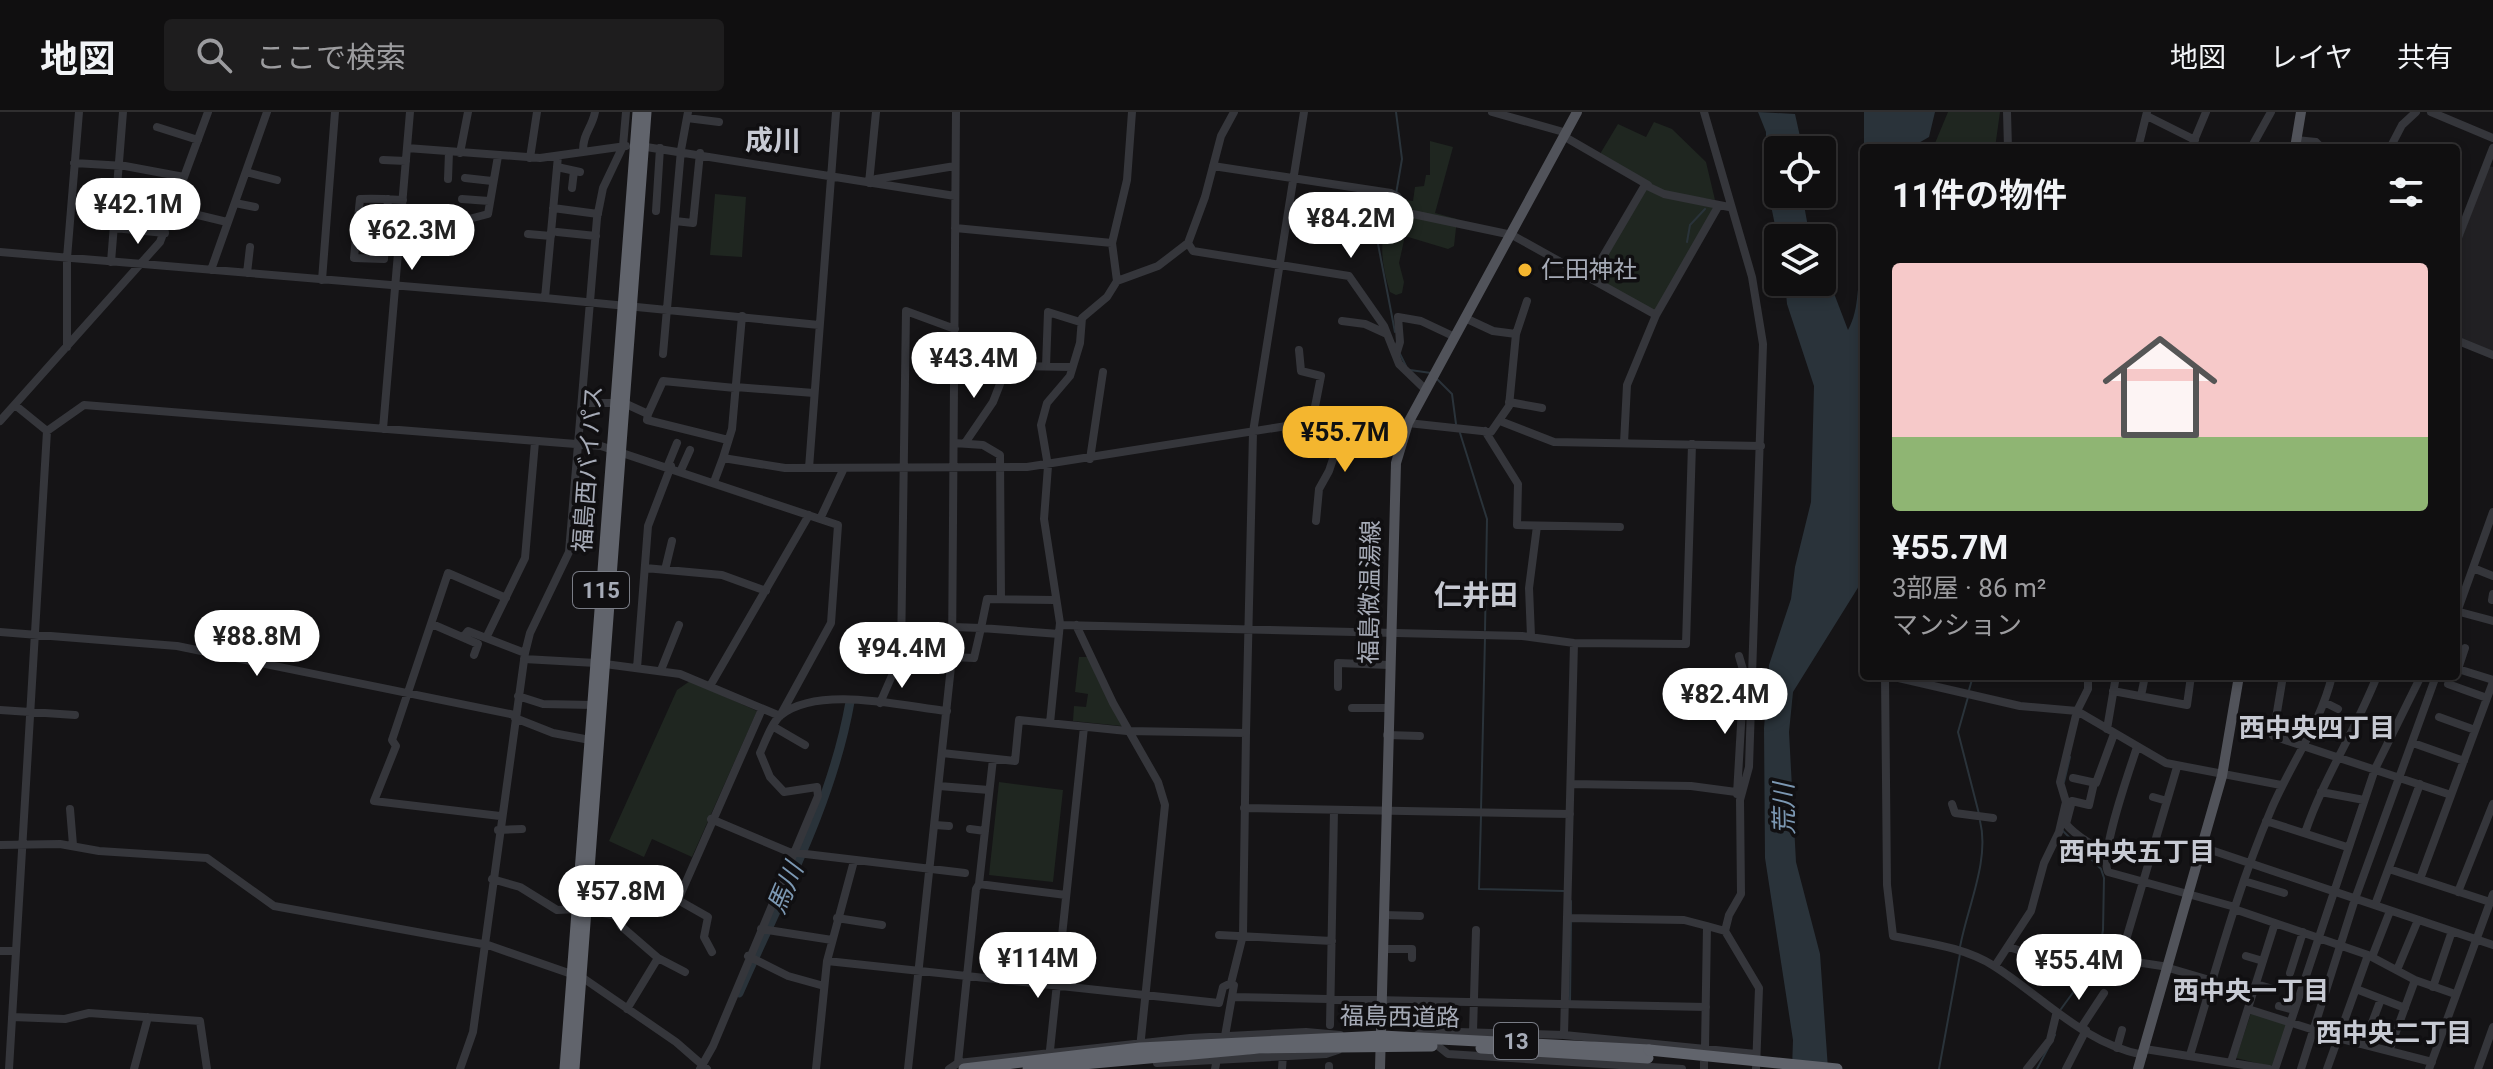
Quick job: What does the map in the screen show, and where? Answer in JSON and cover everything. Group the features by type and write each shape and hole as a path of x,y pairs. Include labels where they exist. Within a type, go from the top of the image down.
{"highway":[{"name":"福島西バイパス","path":"574,1069 626,305 630,146 638,112"},
{"name":"福島西バイパス","path":"626,305 639,199 630,146 646,112"},
{"name":"福島西バイパス","path":"583,909 590,740 600,663"},
{"name":"福島西バイパス","path":"565,1069 579,976"},
{"name":"福島西道路","path":"961,1066 1140,1045 1413,1038 1837,1069"},
{"name":"福島西道路","path":"1382,1040 1438,1046 1649,1054 1767,1069"},
{"name":"福島西道路","path":"1028,1069 1170,1054 1350,1041"}],"main road":[{"name":"福島微温湯線","path":"1380,1069 1393,477 1408,425 1577,112"},
{"path":"2296,144 2301,112"},
{"path":"2138,1069 2222,776 2238,680"}],"street":[{"path":"67,347 67,258 79,112"},
{"path":"111,262 123,112"},
{"path":"0,421 141,264 165,232 208,112"},
{"path":"211,270 267,112"},
{"path":"322,280 335,112"},
{"path":"383,429 410,112"},
{"path":"460,153 468,112"},
{"path":"530,158 537,112"},
{"path":"583,150 583,135 593,123 595,112"},
{"path":"460,1069 471,1044 524,656 530,633 569,552 598,214 603,188 630,146 626,112"},
{"path":"809,468 836,112"},
{"path":"870,183 876,112"},
{"path":"908,1069 952,657 956,112"},
{"path":"1117,281 1112,243 1127,180 1132,112"},
{"path":"1080,322 1107,297 1117,281 1158,266 1188,243 1221,136 1234,112"},
{"path":"1223,1033 1243,935 1253,432 1304,112"},
{"path":"1492,112 1566,135 1664,194 1729,207"},
{"path":"1704,112 1729,207 1752,277 1763,344 1749,767 1738,796"},
{"path":"2007,112 2008,144"},
{"path":"2160,122 2161,112"},
{"path":"2139,144 2148,115 2193,144 2206,112"},
{"path":"2253,144 2271,112"},
{"path":"2392,144 2402,125 2416,112"},
{"path":"2431,112 2493,138"},
{"path":"663,354 681,150 687,115 719,122"},
{"path":"157,127 198,140"},
{"path":"2296,144 2318,144"},
{"path":"407,148 530,158 630,146 660,148 955,196"},
{"path":"656,211 660,148"},
{"path":"2460,233 2493,148"},
{"path":"448,179 449,152"},
{"path":"675,221 693,223 700,153"},
{"path":"469,219 487,215 498,156"},
{"path":"545,298 554,234 558,156"},
{"path":"383,160 406,161"},
{"path":"74,163 119,166 184,177"},
{"path":"870,183 876,179 955,166"},
{"path":"1213,166 1391,193 1397,196 1408,213 1512,235 1656,315"},
{"path":"557,167 577,172 572,188"},
{"path":"246,172 277,180"},
{"path":"465,178 492,181"},
{"path":"1591,277 1648,185"},
{"path":"117,194 142,198"},
{"path":"388,199 384,259 354,258 360,199 388,199 403,200"},
{"path":"462,199 489,201"},
{"path":"639,199 657,200"},
{"path":"235,203 255,207"},
{"path":"1624,443 1627,385 1656,315 1719,205"},
{"path":"151,206 227,222"},
{"path":"553,208 598,214"},
{"path":"114,228 178,234"},
{"path":"955,228 1112,243"},
{"path":"400,234 450,239"},
{"path":"528,234 596,236"},
{"path":"1188,243 1193,251 1349,276 1387,334 1395,356 1409,376 1428,386"},
{"path":"247,273 250,247"},
{"path":"0,252 626,305 819,325"},
{"path":"723,458 777,467 809,468 1048,466 1312,422 1491,432 1509,402 1516,334 1527,301"},
{"path":"880,703 901,655 906,311 955,329"},
{"path":"1046,366 1048,312 1080,322"},
{"path":"714,482 728,440 742,316"},
{"path":"1395,356 1400,342 1398,317 1421,321 1455,337"},
{"path":"1465,318 1493,331 1516,334"},
{"path":"1342,321 1365,324 1387,334"},
{"path":"1050,723 1059,629 1044,519 1048,466 1043,416 1047,403 1067,381 1081,340 1080,322"},
{"path":"2460,342 2493,355"},
{"path":"1299,350 1301,371 1321,376 1312,422"},
{"path":"955,365 1072,367"},
{"path":"965,443 993,402 1007,366"},
{"path":"1090,459 1103,372"},
{"path":"728,440 647,420 663,381 814,393"},
{"path":"1509,402 1542,408"},
{"path":"582,403 619,403 648,414"},
{"path":"15,405 47,431"},
{"path":"47,431 84,405 579,444 616,450 669,466 838,525 831,623 760,753"},
{"path":"1500,421 1547,441 1761,446"},
{"path":"1316,521 1319,489 1329,471 1345,423"},
{"path":"9,1069 47,431"},
{"path":"1485,431 1518,484 1517,525 1620,527"},
{"path":"487,636 525,558 535,442"},
{"path":"637,668 648,526 677,443"},
{"path":"954,443 989,447 1000,455 1001,598"},
{"path":"953,627 1059,629 1076,625 1390,632 1531,636 1574,643 1686,644 1692,444"},
{"path":"681,470 690,450"},
{"path":"820,519 844,468"},
{"path":"2460,602 2493,512"},
{"path":"710,686 809,515"},
{"path":"1531,636 1529,588 1537,526"},
{"path":"665,570 672,541"},
{"path":"645,568 722,575 766,591"},
{"path":"2473,568 2493,576"},
{"path":"500,816 375,804 396,746 392,740 448,573 506,598"},
{"path":"952,657 974,658 987,599 1054,600"},
{"path":"2460,614 2493,621"},
{"path":"432,624 478,644 474,655"},
{"path":"661,670 679,625"},
{"path":"1076,625 1127,731 1158,782 1166,812 1140,1045"},
{"path":"464,636 468,631 487,636 524,656 661,670 710,686 780,716 822,700 947,711"},
{"path":"0,632 177,646 410,692 515,716 553,733 590,740"},
{"path":"1564,1035 1574,643"},
{"path":"2460,663 2465,648"},
{"path":"1725,931 1729,915 1741,894 1738,796 1744,673 1739,656"},
{"path":"1338,687 1338,663 1389,665"},
{"path":"2420,879 2493,681 2460,670"},
{"path":"1888,680 1887,871 1893,936 1964,951 1995,966 2058,1016 2117,1048 2190,1055 2269,1069"},
{"path":"1906,680 2020,706 2077,711 2177,767 2281,785"},
{"path":"1995,966 2031,911 2044,863 2059,832 2066,802 2060,782 2077,711 2088,689 2088,680"},
{"path":"2106,857 2097,847 2077,838 2066,824 2072,801 2089,805 2110,731 2115,680"},
{"path":"2141,696 2144,680"},
{"path":"2113,691 2187,705 2190,680"},
{"path":"2282,680 2273,736 2451,795"},
{"path":"2190,1055 2235,908 2266,821 2281,785 2326,703 2331,680"},
{"path":"2305,833 2373,680"},
{"path":"2275,1069 2375,769 2419,680"},
{"path":"2301,1069 2355,899 2435,680"},
{"path":"2448,684 2487,698"},
{"path":"518,696 548,705 593,705"},
{"path":"2326,703 2338,709"},
{"path":"1352,708 1388,708"},
{"path":"712,952 704,937 708,917 678,900 741,750 762,709"},
{"path":"0,710 75,715"},
{"path":"2439,717 2475,730"},
{"path":"942,753 1015,761 1019,720 1127,731 1246,733"},
{"path":"774,727 805,745"},
{"path":"1050,1050 1084,727"},
{"path":"1387,735 1420,736"},
{"path":"2413,743 2464,761"},
{"path":"2137,747 2106,857 2108,872 2235,908 2342,945 2415,980 2455,994"},
{"path":"741,750 760,753"},
{"path":"0,845 73,845 99,851 207,858 274,906 485,944 579,976 676,1042 703,1068 798,853 818,796 817,787 784,792 770,777 760,753"},
{"path":"961,1066 966,976 993,759"},
{"path":"2120,960 2177,767"},
{"path":"2073,778 2094,783"},
{"path":"1571,784 1691,786 1738,796"},
{"path":"2375,905 2420,784"},
{"path":"939,786 989,790"},
{"path":"2321,792 2364,800"},
{"path":"2153,797 2167,801"},
{"path":"1952,804 1955,813 1993,818"},
{"path":"2458,892 2489,826 2493,804"},
{"path":"1244,808 1570,814"},
{"path":"70,809 73,845"},
{"path":"1330,1025 1334,810"},
{"path":"711,819 798,853 965,873"},
{"path":"2266,821 2347,847"},
{"path":"935,825 949,826"},
{"path":"498,830 522,829"},
{"path":"970,829 985,831"},
{"path":"2202,847 2493,945"},
{"path":"816,1069 827,961 854,861"},
{"path":"2338,1038 2430,1065 2491,898 2458,892 2389,869"},
{"path":"492,879 520,887 557,910 583,909 617,917"},
{"path":"2244,881 2284,893"},
{"path":"979,884 1066,895"},
{"path":"617,917 638,898"},
{"path":"2327,1069 2356,989 2390,911"},
{"path":"1384,915 1420,916"},
{"path":"617,917 621,926 658,958 685,972"},
{"path":"837,918 882,925"},
{"path":"1567,918 1684,920 1725,931 1759,988 1756,1069"},
{"path":"2397,970 2418,920"},
{"path":"2231,1062 2275,923"},
{"path":"1705,1048 1707,926"},
{"path":"1473,1032 1476,930"},
{"path":"765,931 832,940"},
{"path":"2433,987 2452,931"},
{"path":"2290,973 2303,932"},
{"path":"1219,935 1332,941"},
{"path":"2009,947 2027,953"},
{"path":"1384,949 1412,949 1412,958"},
{"path":"0,951 16,951"},
{"path":"2246,956 2263,961"},
{"path":"2103,957 2168,968 2213,981"},
{"path":"627,1009 658,958"},
{"path":"753,958 788,976 824,986"},
{"path":"827,961 1219,1003 1223,987 1231,983"},
{"path":"2389,1051 2415,980"},
{"path":"1223,1033 1232,997 1231,983"},
{"path":"2256,984 2273,989"},
{"path":"2356,989 2405,1008"},
{"path":"2066,1069 2104,993"},
{"path":"1232,997 1706,1007"},
{"path":"2364,1044 2381,999"},
{"path":"2279,1006 2294,1010"},
{"path":"2248,1009 2314,1030"},
{"path":"12,1017 65,1019 89,1013 200,1021 207,1069"},
{"path":"2027,1069 2050,1040 2058,1016"},
{"path":"134,1069 148,1017"},
{"path":"2478,1069 2493,1027"},
{"path":"2117,1048 2122,1030"},
{"path":"1413,1038 1424,1031 1564,1035 1756,1054"},
{"path":"949,1069 1050,1050 1140,1045 1223,1033 1306,1032 1350,1041"},
{"path":"1086,1069 1218,1065 1283,1055 1326,1054 1350,1041"},
{"path":"1438,1046 1448,1054 1564,1064 1682,1069"},
{"path":"1282,1069 1283,1055"}],"shaded area":[{"path":"1948,112 2000,112 1996,144 1935,144"},
{"path":"1654,122 1672,129 1706,162 1715,200 1665,192 1600,154 1618,124 1646,137"},
{"path":"1430,141 1453,147 1435,213 1457,219 1454,246 1448,249 1405,236 1399,263 1404,282 1402,293 1396,295 1390,292 1384,267 1384,233 1398,199 1413,201 1415,187 1424,186 1426,175 1430,175"},
{"path":"2489,166 2493,167 2493,352 2460,339 2460,243"},
{"path":"1646,187 1716,205 1655,313 1593,277"},
{"path":"715,194 746,197 742,257 710,255"},
{"path":"1079,657 1090,657 1096,676 1122,726 1073,721 1074,706 1086,707 1088,694 1075,692"},
{"path":"690,681 757,711 692,857 652,839 644,857 609,841 677,690"},
{"path":"999,782 1063,790 1053,882 989,875"},
{"path":"2251,1013 2287,1024 2273,1067 2236,1058"}],"water":[{"path":"1758,112 1795,114 1800,136 1766,136"},
{"path":"1864,112 1935,112 1929,137 1917,144 1864,144"},
{"path":"1771,208 1805,208 1807,224 1775,224"},
{"name":"荒川","path":"1860,277 1860,584 1793,692 1789,732 1796,862 1820,954 1828,1069 1792,1069 1793,1040 1765,858 1764,728 1769,665 1791,599 1795,567 1811,502 1814,386 1786,296 1835,296 1848,330"}],"waterway":[{"path":"1396,112 1402,159 1396,194"},
{"path":"1392,199 1378,244 1395,332"},
{"path":"1687,242 1690,225 1705,209"},
{"path":"1400,354 1406,366"},
{"path":"1410,370 1431,373"},
{"path":"1436,378 1452,394 1456,424"},
{"path":"1460,433 1487,519 1485,630"},
{"path":"1481,810 1485,637"},
{"path":"1969,690 1972,680"},
{"path":"1968,697 1958,732 1979,814"},
{"name":"馬川","path":"739,993 818,814 842,740 850,702"},
{"path":"2064,782 2070,757"},
{"path":"1481,816 1479,889 1564,891"},
{"path":"1960,947 1980,868 1980,821"},
{"path":"2061,1009 2085,976 2097,967 2103,930 2104,878 2101,869 2063,831"},
{"path":"1571,901 1571,915"},
{"path":"1570,1003 1571,921"},
{"path":"1939,1069 1960,954"},
{"path":"2037,1069 2055,1035"}],"tunnel":[{"path":"1704,1053 1704,1069"}],"place":[{"name":"仁田神社","path":"1525,270"}],"district":[{"name":"成川","path":"773,140"},
{"name":"仁井田","path":"1476,595"},
{"name":"西中央四丁目","path":"2317,728"},
{"name":"西中央五丁目","path":"2137,852"},
{"name":"西中央一丁目","path":"2251,991"},
{"name":"西中央二丁目","path":"2394,1033"}]}
